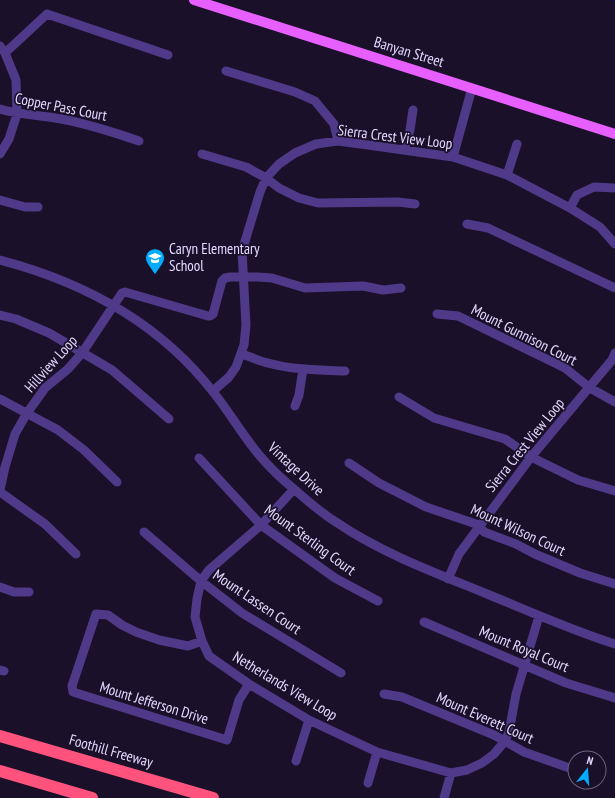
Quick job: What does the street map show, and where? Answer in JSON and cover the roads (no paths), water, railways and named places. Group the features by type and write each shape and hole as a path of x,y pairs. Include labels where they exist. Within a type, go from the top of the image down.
{"highway":[{"name":"Foothill Freeway","path":"0,736 213,798"},
{"path":"0,771 92,798"}],"main road":[{"name":"Banyan Street","path":"194,0 615,134"}],"street":[{"path":"0,154 9,139 17,114 16,80 3,49 47,14 168,54"},
{"path":"226,71 296,92 315,101 334,124 338,141"},
{"path":"453,157 472,88"},
{"name":"Copper Pass Court","path":"0,109 17,114 59,118 86,124 139,140"},
{"path":"404,150 410,130 413,110"},
{"name":"Sierra Crest View Loop","path":"213,391 229,376 236,367 242,354 246,336 242,251 260,192 266,178 279,164 295,153 316,144 338,141 453,157 507,175 570,208 600,227 615,244"},
{"path":"507,175 517,144"},
{"path":"202,154 246,167 292,195 318,203 398,202 415,204"},
{"path":"570,208 577,195 594,187 615,188"},
{"path":"0,200 25,207 38,207"},
{"path":"467,224 488,228 615,288"},
{"name":"Vintage Drive","path":"0,260 49,274 80,287 139,322 178,354 213,391 260,456 294,489 335,522 374,545 448,579 539,616 615,644"},
{"name":"Hillview Loop","path":"0,491 5,467 15,434 27,413 45,388 68,369 82,353 122,293 125,292 210,316 213,314 222,281 225,278 230,277 244,277"},
{"path":"244,277 272,278 305,288 363,286 383,290 401,288"},
{"name":"Mount Gunnison Court","path":"437,314 458,316 565,368 590,388 615,402"},
{"path":"0,315 16,319 49,333 112,370 169,419"},
{"name":"Sierra Crest View Loop","path":"448,579 459,554 479,525 530,457 590,388 612,360 615,353"},
{"path":"242,354 268,363 303,369 345,371"},
{"path":"295,406 299,395 303,369"},
{"path":"399,397 434,418 506,438 530,457 578,480 615,492"},
{"path":"0,399 58,430 84,450 117,482"},
{"name":"Mount Sterling Court","path":"199,458 260,525 335,578 378,601"},
{"name":"Mount Wilson Court","path":"349,463 379,483 426,507 479,525 484,532 516,544 535,554 580,573 615,584"},
{"name":"Netherlands View Loop","path":"294,489 260,525 209,570 201,581 195,617 202,641 209,656 250,684 310,720 377,752 451,773 467,770 482,763 494,754 505,741 509,732 516,694 539,616"},
{"path":"0,491 45,524 76,554"},
{"name":"Mount Lassen Court","path":"144,532 201,581 242,613 341,673"},
{"path":"0,587 14,592 29,592"},
{"name":"Mount Jefferson Drive","path":"202,641 188,646 159,640 136,632 122,625 108,615 96,614 72,686 73,692 227,740 239,700 250,684"},
{"name":"Mount Royal Court","path":"424,622 566,683 615,698"},
{"name":"Mount Everett Court","path":"384,694 402,697 505,741 524,752 567,767"},
{"path":"296,761 310,720"},
{"path":"368,783 377,752"},
{"path":"444,798 451,773"}],"place":[{"name":"Caryn Elementary School","path":"155,275"}]}
